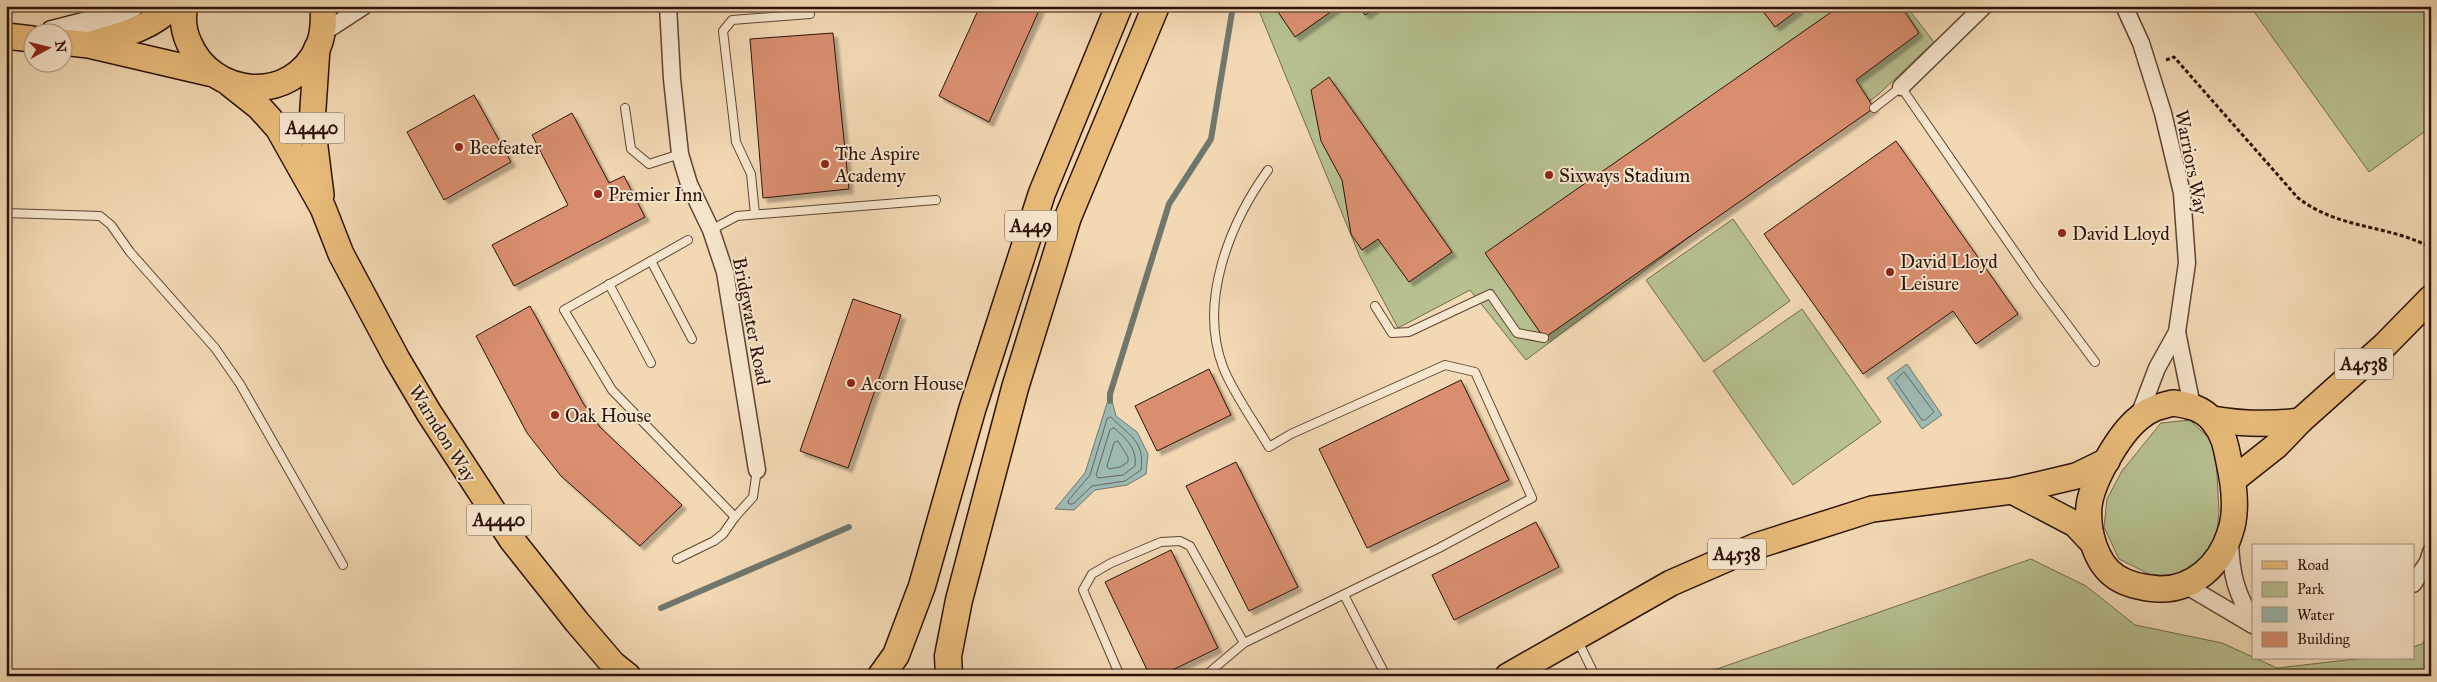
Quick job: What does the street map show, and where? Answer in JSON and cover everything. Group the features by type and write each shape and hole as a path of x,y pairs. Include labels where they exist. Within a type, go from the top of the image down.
{"highway":[{"name":"A449","path":"881,676 896,655 922,586 972,410 1042,193 1120,6"},
{"name":"A449","path":"949,676 948,656 959,600 1015,388 1065,226 1156,6"}],"main road":[{"path":"72,27 107,18 132,6"},
{"name":"A4440","path":"89,45 138,30 163,16 173,6"},
{"path":"185,6 183,13 185,35 194,56 219,79 256,89 281,83 302,69 319,41"},
{"name":"Warndon Way","path":"322,208 312,123 319,41 324,26 323,6"},
{"name":"A4440","path":"72,43 89,45 219,79"},
{"name":"Warndon Way","path":"219,79 259,107 278,128 322,208 341,254 429,413 512,540 621,672"},
{"name":"A4538","path":"2233,480 2276,446 2300,421 2385,345 2431,298"},
{"path":"2092,542 2089,506 2095,483 2107,461 2138,418 2153,408 2173,403 2240,424 2272,425 2300,421"},
{"path":"2012,491 2074,524 2092,542 2105,570 2123,582 2148,589 2168,589 2186,586 2212,568 2230,533 2234,507 2233,480 2225,438 2202,412"},
{"name":"A4538","path":"1508,676 1670,583 1756,546 1872,509 2012,491 2076,476 2107,461"}],"street":[{"path":"319,41 364,6"},
{"name":"Bridgwater Road","path":"668,6 672,79 680,154 689,184 711,230 725,272 757,470"},
{"path":"1901,87 1984,6"},
{"name":"Warriors Way","path":"2124,6 2141,43 2163,113 2182,193 2187,263 2177,332 2157,368 2138,418"},
{"name":"Warriors Way","path":"2177,332 2202,412"},
{"path":"2230,533 2230,568 2242,601 2252,621"},
{"path":"2414,583 2428,562 2431,552"},
{"path":"2186,586 2252,622"}],"lane":[{"path":"755,214 751,174 736,142 723,30 732,20 810,14"},
{"path":"1874,108 1901,87 2037,284 2094,362"},
{"path":"625,108 631,149 649,164 680,154"},
{"path":"1205,676 1244,643 1439,548 1532,498 1475,372 1445,365 1291,434 1268,447 1224,368 1216,329 1216,298 1221,267 1232,230 1248,198 1268,170"},
{"path":"711,230 736,216 936,200"},
{"path":"6,213 100,216 111,225 130,252 215,348 230,370 343,565"},
{"path":"688,240 564,310 612,390 735,516"},
{"path":"650,261 692,338"},
{"path":"609,284 651,363"},
{"path":"1375,306 1392,333 1409,332 1490,294 1517,333 1544,338"},
{"path":"677,559 723,534 735,516 753,497 757,470"},
{"path":"1120,676 1084,590 1092,574 1111,563 1161,542 1180,541 1190,546 1244,643"},
{"path":"1344,595 1386,676"},
{"path":"1576,636 1595,676"}],"path":[{"path":"2148,67 2174,57 2298,198 2316,211 2351,224 2406,236 2426,245"}],"green space":[{"name":"Sixways Stadium","path":"1257,6 1906,6 1934,42 1879,94 1526,360 1470,290 1398,328 1360,257"},
{"path":"2250,6 2431,6 2431,127 2369,172"},
{"path":"1733,219 1790,301 1704,362 1646,280"},
{"path":"1802,309 1881,422 1793,485 1713,371"},
{"path":"2190,420 2211,440 2216,457 2219,511 2216,542 2196,564 2172,576 2149,574 2119,559 2104,527 2107,499 2122,471 2161,423"},
{"path":"2031,559 2086,586 2135,625 2222,643 2252,657 2252,660 2259,660 2277,668 2347,660 2414,660 2414,647 2422,644 2431,632 2431,676 1697,676"}],"water":[{"path":"1907,364 1942,415 1922,429 1887,378"},
{"path":"1110,394 1116,416 1137,432 1148,454 1146,474 1127,485 1095,490 1074,510 1055,509 1085,473"}],"building":[{"path":"980,6 1041,6 989,122 939,96"},
{"path":"1274,6 1339,6 1295,37"},
{"path":"1359,6 1378,6 1365,15"},
{"path":"1759,6 1796,6 1798,10 1775,27"},
{"path":"1840,6 1901,6 1919,33 1856,80 1874,108 1544,338 1485,253"},
{"path":"833,33 849,189 763,198 750,39"},
{"path":"1329,77 1452,252 1409,282 1378,239 1362,250 1351,234 1342,180 1321,141 1311,90"},
{"name":"Beefeater","path":"474,95 511,162 444,200 407,132"},
{"name":"Premier Inn","path":"572,113 609,183 624,176 645,217 514,286 492,245 568,205 532,135"},
{"name":"David Lloyd Leisure","path":"1896,141 2018,314 1976,344 1953,311 1863,374 1764,234"},
{"name":"Acorn House","path":"853,299 901,315 848,468 800,451"},
{"name":"Oak House","path":"530,306 583,403 600,427 682,505 640,546 561,476 527,433 476,336"},
{"path":"1209,369 1231,415 1157,451 1135,406"},
{"path":"1461,380 1509,480 1367,548 1319,449"},
{"path":"1236,462 1298,587 1249,611 1186,486"},
{"path":"1536,522 1559,567 1454,620 1432,575"},
{"path":"1171,550 1218,648 1160,676 1150,676 1105,582"}],"waterway":[{"path":"1110,401 1110,394 1169,204 1211,139 1233,6"},
{"path":"661,608 849,527"}],"place":[{"name":"Beefeater","path":"459,147"},
{"name":"The Aspire Academy","path":"825,164"},
{"name":"Sixways Stadium","path":"1549,175"},
{"name":"Premier Inn","path":"598,194"},
{"name":"David Lloyd","path":"2062,233"},
{"name":"David Lloyd Leisure","path":"1890,272"},
{"name":"Acorn House","path":"851,383"},
{"name":"Oak House","path":"555,415"}]}
